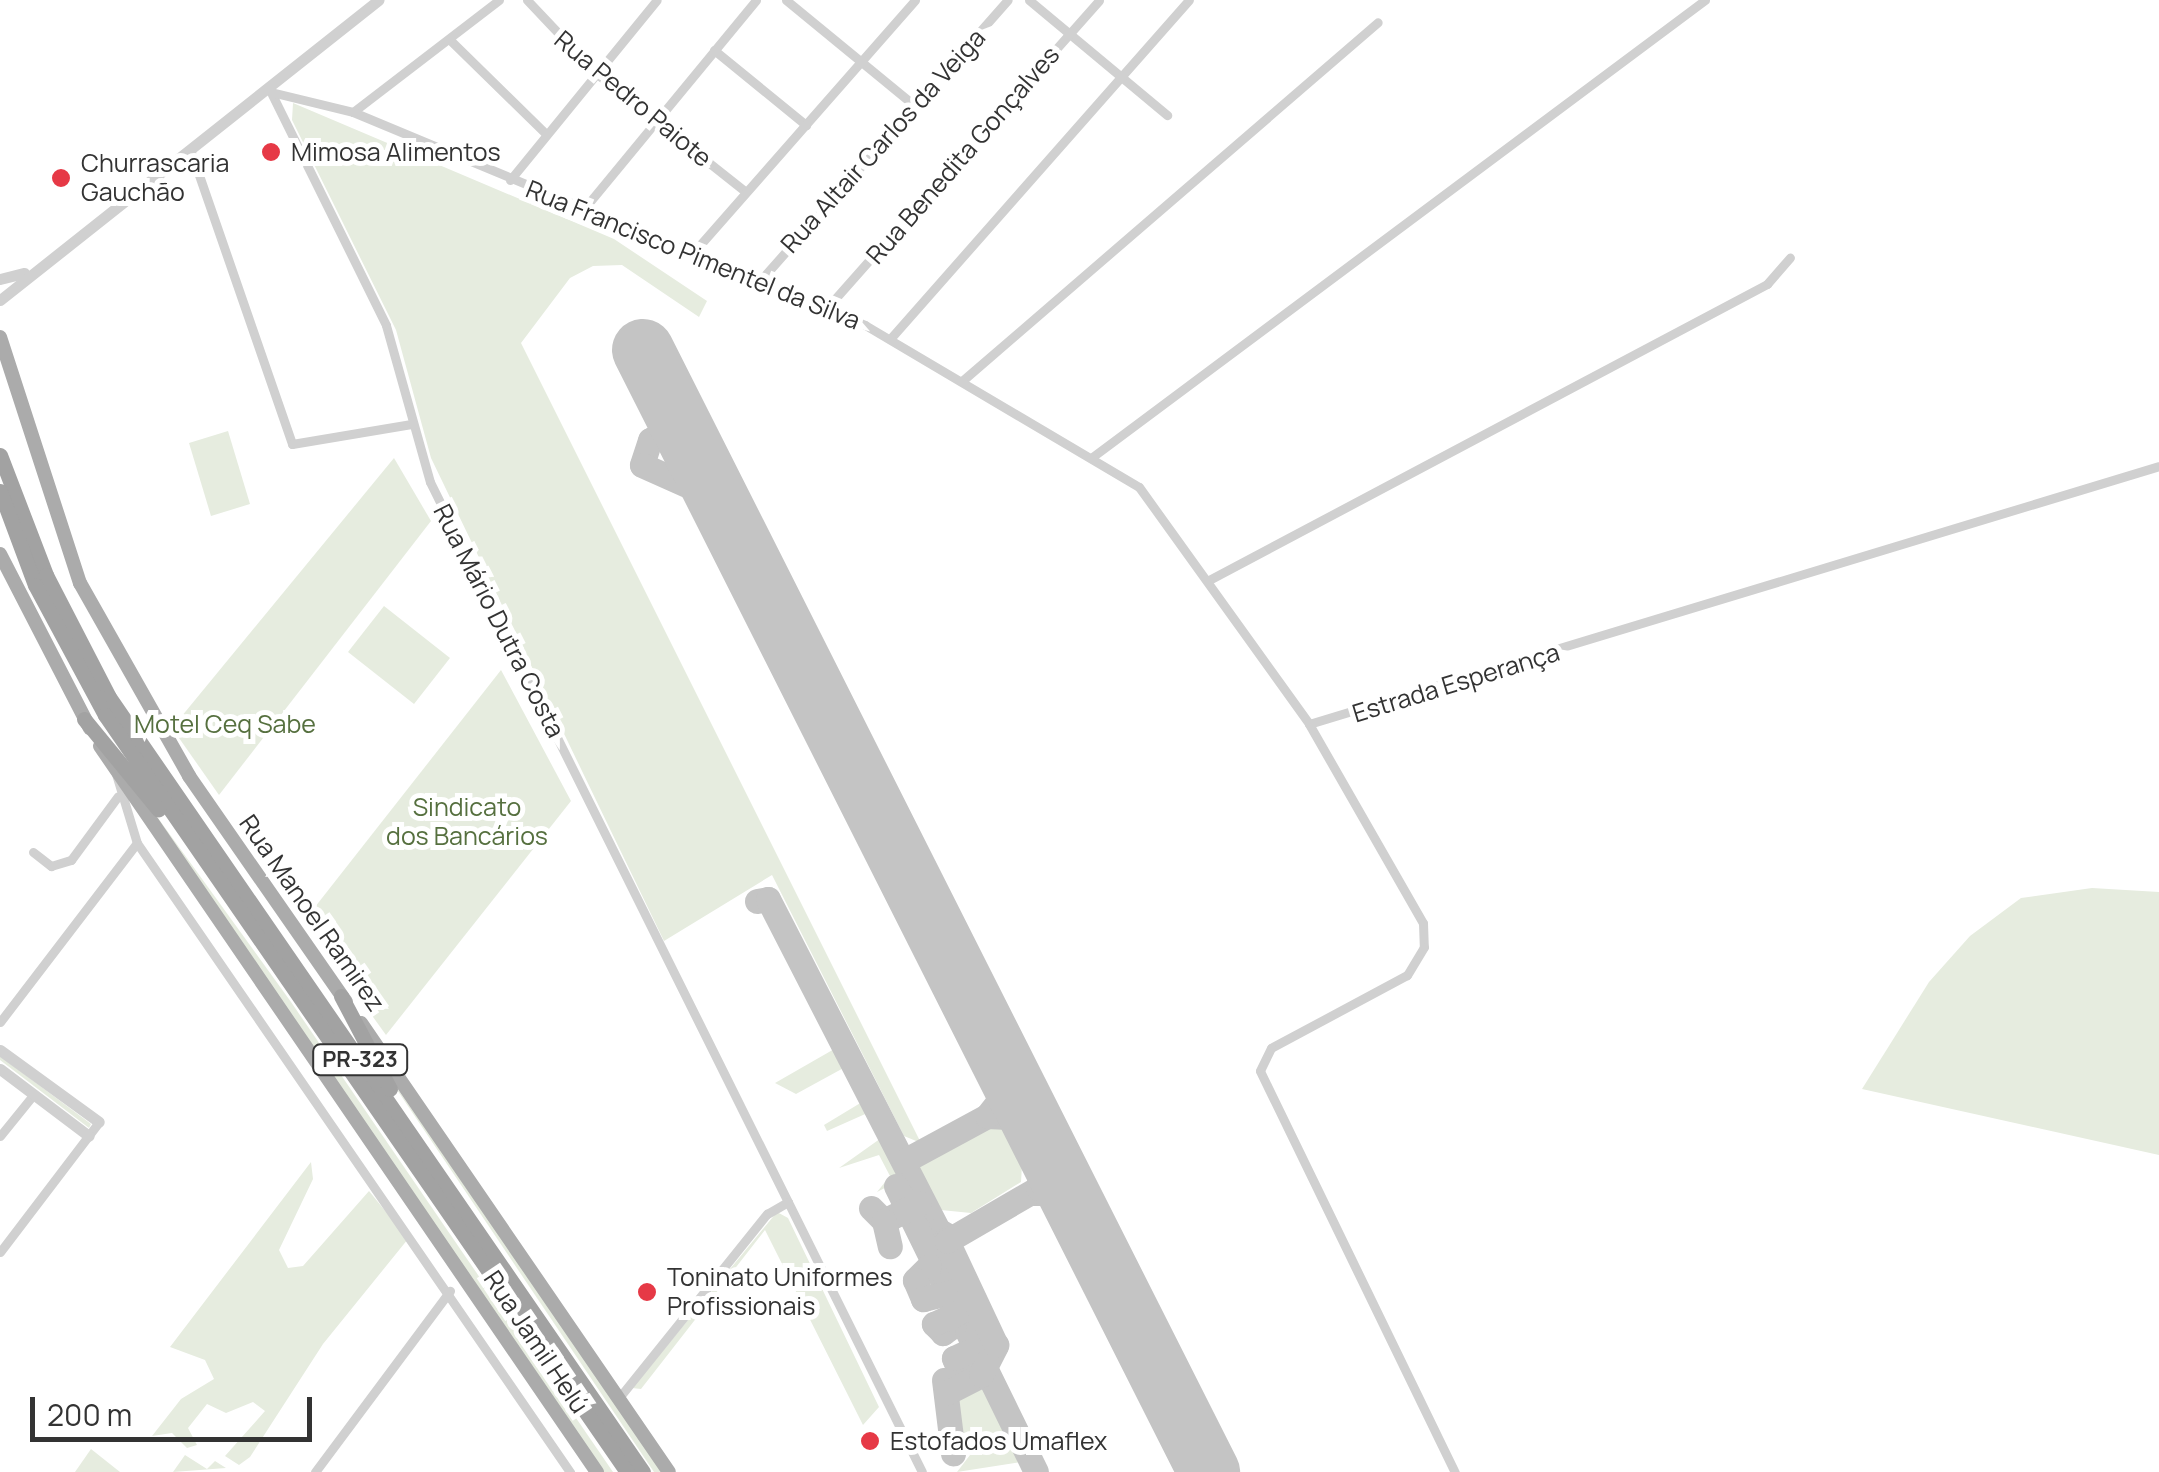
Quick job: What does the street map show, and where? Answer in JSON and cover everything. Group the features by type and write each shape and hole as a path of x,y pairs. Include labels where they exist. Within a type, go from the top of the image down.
{"highway":[{"name":"PR-323","path":"0,455 108,697 644,1472"},
{"name":"PR-323","path":"0,491 66,645 184,832 627,1472"},
{"path":"84,719 184,832"},
{"path":"341,996 407,1129"}],"main road":[{"name":"Rua Manoel Ramirez","path":"0,337 80,583 179,760 668,1472"},
{"name":"Rua Jamil Helú","path":"0,554 116,774 595,1471"}],"street":[{"path":"0,300 24,273 272,92 378,0"},
{"path":"353,112 499,0"},
{"name":"Rua Pedro Paiote","path":"528,0 597,74 746,192"},
{"path":"510,180 657,0"},
{"path":"584,210 756,0"},
{"path":"786,0 915,106"},
{"path":"692,254 915,0"},
{"name":"Rua Altair Carlos da Veiga","path":"759,282 1008,0"},
{"path":"1029,0 1167,115"},
{"name":"Rua Benedita Gonçalves","path":"826,309 1098,0"},
{"path":"1189,0 890,339 1139,487 1309,724 1423,924 1424,946 1408,975 1271,1048 1260,1070 1455,1472"},
{"path":"1091,458 1705,0"},
{"path":"962,381 1378,22"},
{"path":"449,39 546,134"},
{"path":"714,50 806,126"},
{"name":"Rua Francisco Pimentel da Silva","path":"272,92 353,112 890,339"},
{"name":"Rua Mário Dutra Costa","path":"272,92 386,325 430,482 922,1472"},
{"path":"190,152 292,444 411,424"},
{"path":"1208,580 1767,284 1790,258"},
{"path":"0,278 24,273"},
{"name":"Estrada Esperança","path":"1309,724 2159,466"},
{"path":"116,774 118,796 137,843 450,1291 570,1472 584,1453"},
{"path":"32,852 51,866 71,860 118,796"},
{"path":"0,1022 137,843"},
{"path":"0,1050 100,1122 0,1252"},
{"path":"0,1068 89,1136"},
{"path":"0,1136 34,1094"},
{"path":"618,1399 767,1214 788,1202"},
{"path":"315,1472 450,1291"}],"green space":[{"path":"293,103 614,239 707,301 699,317 622,265 593,266 570,278 521,343 921,1143 904,1136 772,875 664,941 431,458 396,330 292,120"},
{"path":"228,431 250,504 211,516 189,443"},
{"name":"Motel Ceq Sabe","path":"394,458 431,521 219,795 172,728"},
{"path":"384,606 450,658 414,704 348,652"},
{"name":"Sindicato dos Bancários","path":"501,670 571,801 386,1035 304,921"},
{"path":"129,778 291,1002 613,1472 603,1472"},
{"path":"2092,888 2159,892 2159,1155 1862,1089 1929,982 1970,936 2021,898"},
{"path":"836,1048 849,1065 796,1094 775,1083"},
{"path":"0,1056 91,1124 89,1128 0,1060"},
{"path":"377,1060 489,1218 663,1472 654,1472"},
{"path":"867,1099 872,1111 827,1131 824,1125"},
{"path":"1005,1116 1023,1148 1021,1182 971,1213 941,1210 914,1163"},
{"path":"884,1136 906,1177 877,1192 890,1176 879,1155 839,1168"},
{"path":"311,1162 313,1179 279,1250 288,1268 303,1266 369,1191 408,1239 323,1344 250,1457 239,1465 225,1456 265,1411 253,1402 226,1413 207,1404 188,1428 197,1445 187,1448 172,1433 152,1436 181,1399 214,1379 205,1360 170,1347"},
{"path":"777,1212 788,1218 879,1407 863,1425 765,1230 641,1389 632,1388"},
{"path":"981,1382 1021,1462 957,1472 970,1455 946,1404"},
{"path":"91,1449 120,1472 75,1472"},
{"path":"185,1455 207,1469 215,1461 226,1468 173,1472"}],"taxiway":[{"path":"679,422 650,440 642,465 718,499"},
{"path":"757,901 768,899 938,1230 950,1237 939,1245 953,1259"},
{"path":"904,1161 987,1116 1013,1083"},
{"path":"987,1116 1031,1118"},
{"path":"946,1393 981,1375 996,1345 947,1241 1038,1188 1046,1149"},
{"path":"896,1186 1036,1472"},
{"path":"1033,1193 1059,1193 1074,1204"},
{"path":"871,1208 884,1221 919,1203"},
{"path":"884,1221 890,1246"},
{"path":"929,1266 915,1280 923,1299 958,1290"},
{"path":"954,1325 943,1333 934,1324 972,1306"},
{"path":"959,1370 954,1358 967,1352"},
{"path":"944,1380 953,1453"}],"runway":[{"path":"643,350 1209,1472"}],"place":[{"name":"Mimosa Alimentos","path":"271,152"},
{"name":"Churrascaria Gauchão","path":"61,178"},
{"name":"Toninato Uniformes Profissionais","path":"647,1292"},
{"name":"Estofados Umaflex","path":"870,1441"}]}
